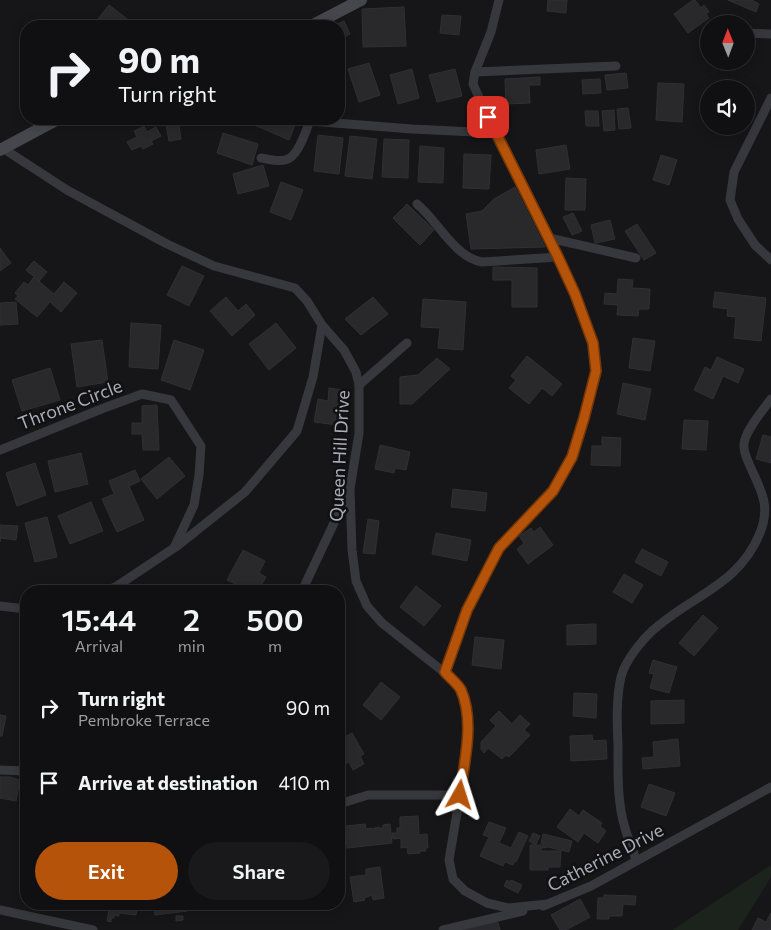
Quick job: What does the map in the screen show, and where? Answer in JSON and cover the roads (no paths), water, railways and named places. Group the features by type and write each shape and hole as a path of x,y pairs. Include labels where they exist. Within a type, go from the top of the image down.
{"main road":[{"path":"323,20 361,0"},
{"path":"2,150 47,125"}],"street":[{"path":"445,672 467,610 499,548 553,491 572,457 596,371 593,343 575,294 549,238 495,133 473,84 475,72 491,32 499,0"},
{"path":"755,33 771,34"},
{"path":"475,72 616,66"},
{"path":"771,98 734,172 730,200 738,219 751,239 771,260"},
{"path":"345,123 495,133"},
{"path":"261,158 286,160 292,157 299,148 307,125"},
{"name":"Queen Hill Drive","path":"2,150 67,190 175,248 214,266 294,288 307,301 322,325 344,350 356,372 359,384 360,433 350,489 352,550 356,581 368,606 382,623 445,672 460,688 466,706 468,728 460,795 448,860 453,879 465,892 487,903 508,908 548,904"},
{"path":"417,204 443,234 464,254 475,261 558,257"},
{"path":"549,238 636,258"},
{"path":"118,585 174,548 245,492 296,431 313,377 322,325"},
{"path":"359,384 407,343"},
{"name":"Throne Circle","path":"0,450 142,394 171,400 201,446 194,505 174,548"},
{"path":"636,860 624,827 618,785 617,715 621,677 636,649 657,626 718,586 740,567 752,552 761,531 766,510 764,497 744,453 744,442 771,399"},
{"path":"305,585 350,489"},
{"path":"0,606 20,608"},
{"path":"0,770 20,771"},
{"name":"Catherine Drive","path":"443,930 548,904 591,886 771,787"},
{"path":"345,802 368,795 460,795"},
{"path":"0,910 93,930"}]}
